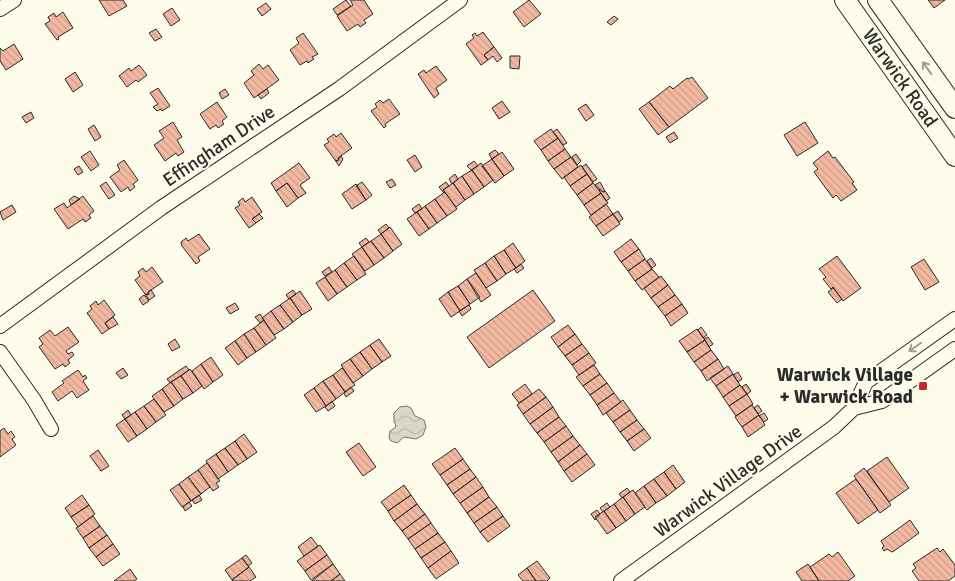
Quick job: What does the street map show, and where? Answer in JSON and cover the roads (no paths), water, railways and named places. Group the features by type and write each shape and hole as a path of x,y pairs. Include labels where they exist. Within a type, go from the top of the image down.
{"main road":[{"name":"Warwick Road","path":"845,0 954,154"},
{"name":"Warwick Road","path":"878,0 955,108"}],"street":[{"path":"0,9 14,0"},
{"name":"Effingham Drive","path":"0,326 161,208 339,89 460,0"},
{"name":"Warwick Village Drive","path":"621,581 834,427 854,408 866,382 955,319"},
{"name":"Warwick Village Drive","path":"854,408 882,401 955,349"},
{"path":"0,352 51,428"}],"water":[{"path":"407,406 411,408 415,416 424,420 426,427 423,435 416,439 404,437 397,443 391,441 389,438 390,431 396,425 394,413 400,407"}],"place":[{"name":"Warwick Village + Warwick Road","path":"923,386"}]}
